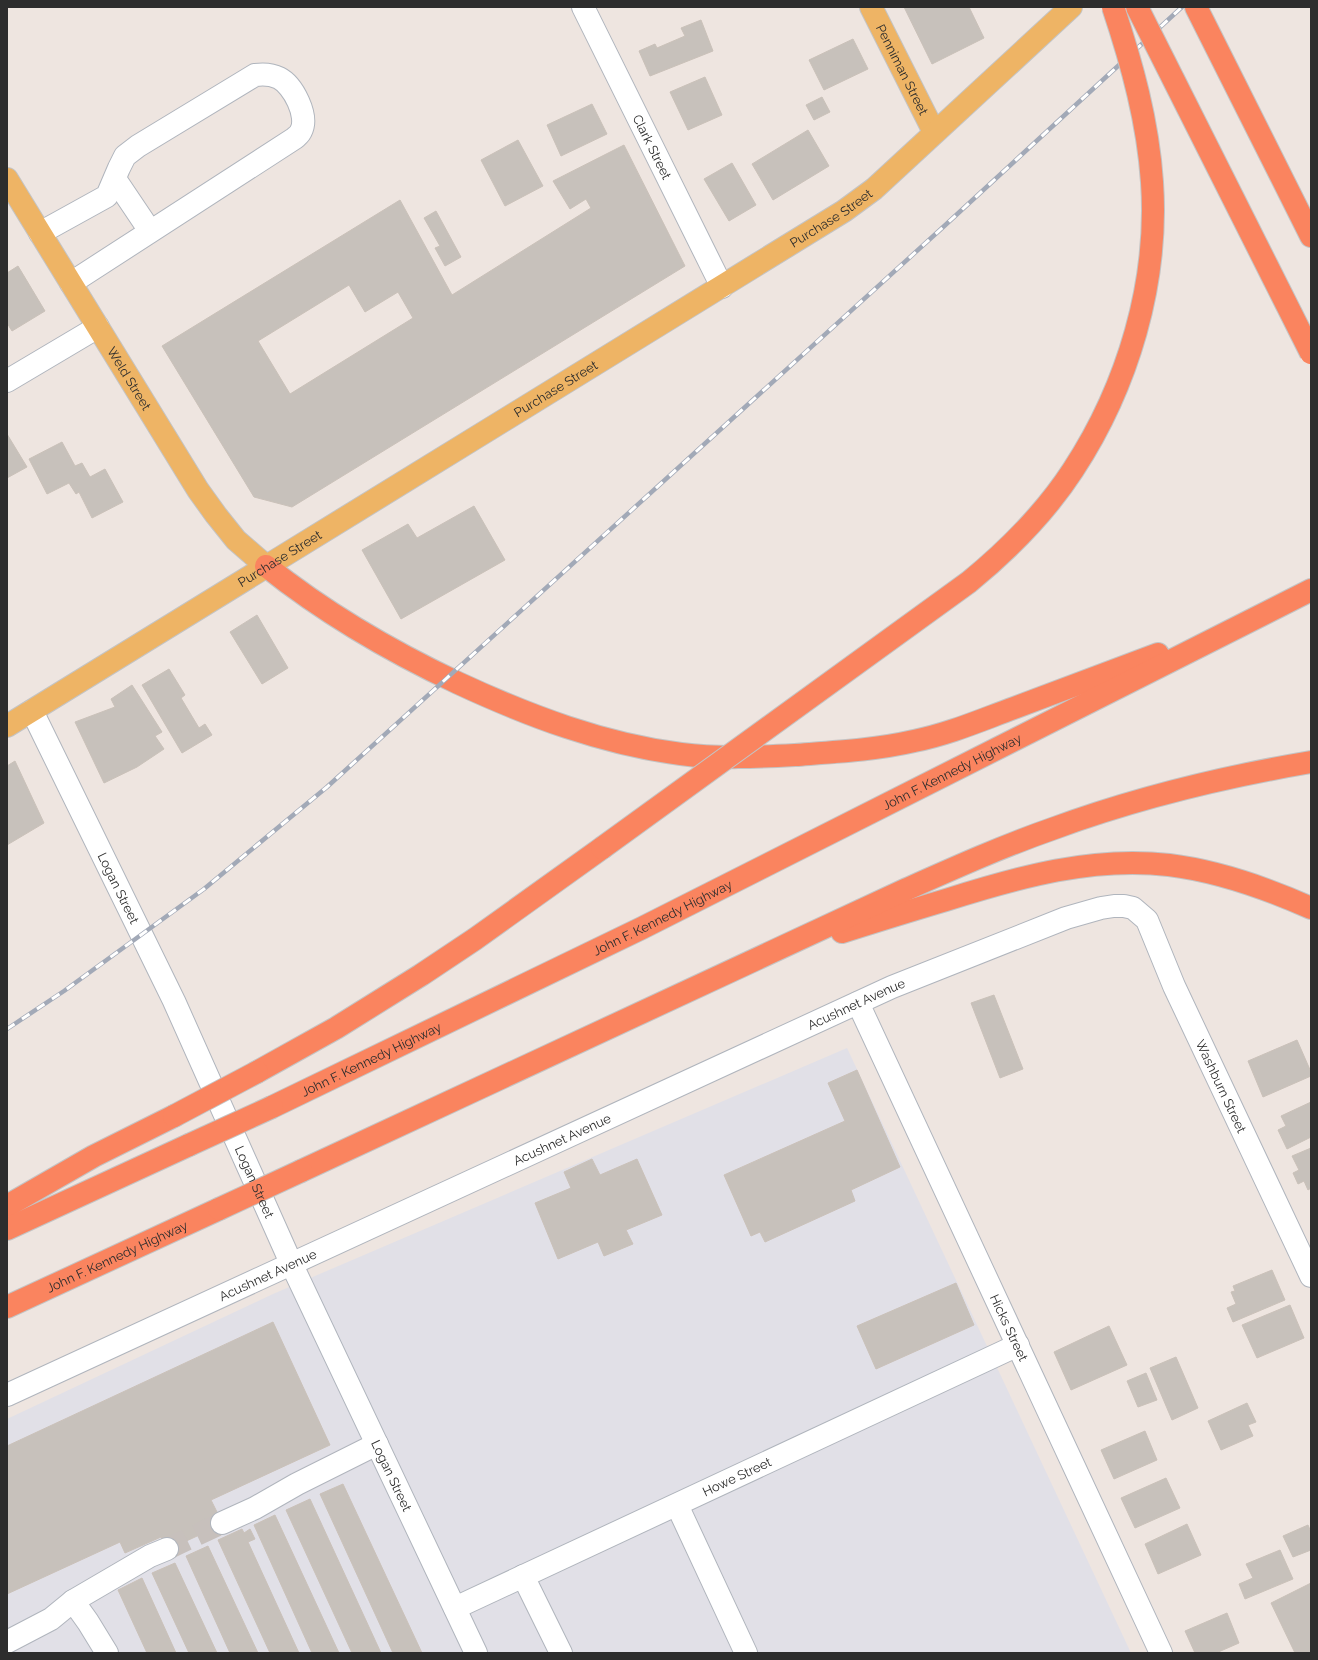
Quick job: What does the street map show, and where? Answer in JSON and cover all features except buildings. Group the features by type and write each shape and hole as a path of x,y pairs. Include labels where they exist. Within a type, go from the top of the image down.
{"highway":[{"path":"7,1206 94,1156 174,1116 336,1028 421,975 475,939 602,848 969,582 989,565 1028,527 1073,470 1104,414 1129,354 1142,305 1151,254 1153,203 1147,136 1131,62 1113,7"},
{"path":"1137,7 1311,353"},
{"path":"1196,7 1311,236"},
{"path":"266,566 294,588 373,640 433,671 497,701 559,725 622,743 682,754 711,756 768,756 854,750 885,747 934,737 1260,616"},
{"name":"John F. Kennedy Highway","path":"7,1229 272,1107 642,928 1311,590"},
{"name":"John F. Kennedy Highway","path":"7,1307 955,868 1052,828 1154,797 1257,772 1311,762"},
{"path":"761,957 988,887 1051,871 1093,865 1151,864 1188,868 1244,883 1311,908"}],"main road":[{"name":"Penniman Street","path":"871,7 934,132"},
{"name":"Purchase Street","path":"7,726 860,200 874,189 1071,7"},
{"name":"Weld Street","path":"7,179 198,490 236,540 266,566"}],"street":[{"name":"Clark Street","path":"583,7 722,286"},
{"path":"40,233 107,196 115,179 118,168 125,156 138,146 254,75 261,74 279,78 287,85 296,97 303,113 303,121 301,131 295,138 71,283"},
{"path":"115,179 150,231"},
{"path":"7,381 98,326"},
{"name":"Logan Street","path":"32,711 174,1001 291,1263 476,1653"},
{"name":"Acushnet Avenue","path":"7,1394 858,1002 926,973 1066,918 1101,908 1124,906"},
{"name":"Washburn Street","path":"1124,906 1140,913 1151,928 1174,986 1311,1276"},
{"name":"Hicks Street","path":"858,1002 1161,1653"},
{"name":"Howe Street","path":"455,1608 1018,1346"},
{"path":"222,1523 255,1508 297,1484 377,1444"},
{"path":"677,1505 746,1653"},
{"path":"7,1642 51,1619 73,1601 150,1556 167,1549"},
{"path":"523,1576 560,1653"},
{"path":"73,1601 107,1653"}],"shaded area":[{"path":"847,1048 1131,1653 7,1653 7,1419 273,1294"}],"tunnel":[{"path":"167,1549 222,1523"}],"railway":[{"path":"7,1029 64,991 204,889 327,787 941,229 1182,7"}]}
